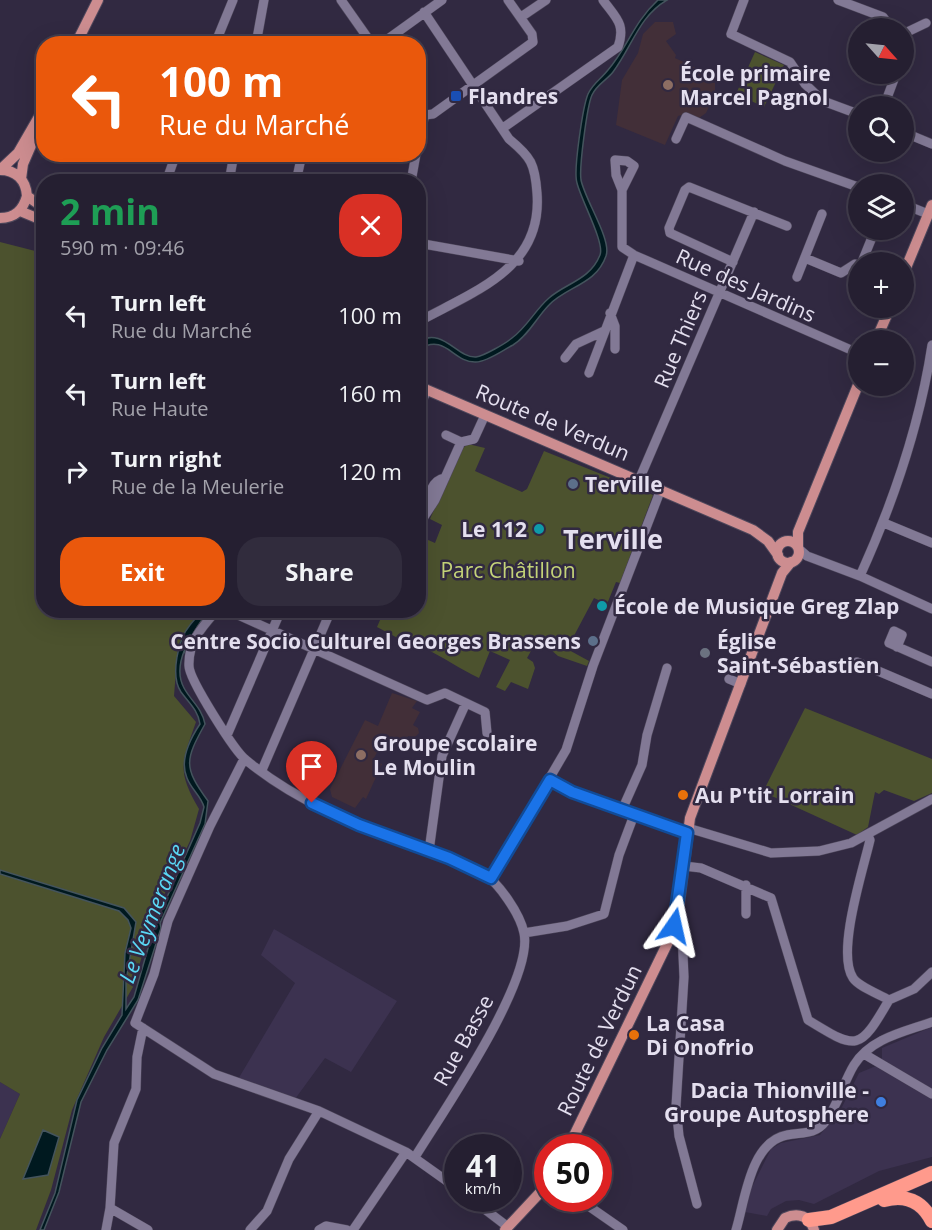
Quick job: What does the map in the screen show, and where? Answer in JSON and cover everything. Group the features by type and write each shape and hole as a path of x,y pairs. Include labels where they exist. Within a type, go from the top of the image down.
{"highway":[{"path":"812,1225 932,1173"},
{"path":"820,1230 845,1216 894,1197 912,1199 926,1211 932,1221"}],"main road":[{"path":"80,36 98,0"},
{"path":"0,170 18,153 36,122"},
{"path":"36,136 23,164 21,179 27,196 36,202"},
{"path":"0,170 11,172 21,179"},
{"path":"0,218 14,216 20,211 27,196"},
{"path":"913,252 930,209"},
{"path":"20,211 36,218"},
{"name":"Route de Verdun","path":"426,389 753,530 768,541 791,552 688,831 674,926 575,1134"},
{"path":"791,552 854,396"},
{"path":"506,1228 534,1199"},
{"path":"777,1230 780,1222 791,1215 798,1215 812,1225"}],"street":[{"path":"218,36 233,0"},
{"path":"257,36 264,0"},
{"path":"341,0 366,36"},
{"path":"392,36 442,0"},
{"path":"426,113 433,114 532,42 532,34 508,0"},
{"path":"521,17 546,0"},
{"path":"502,128 618,47 623,32 620,23 603,0"},
{"path":"744,0 731,34 790,62 805,84 823,100 848,110"},
{"path":"838,0 884,18"},
{"path":"424,12 508,139 526,153 534,166 538,201 534,234 519,261 494,280 426,318"},
{"path":"914,29 926,23"},
{"path":"676,139 686,117 785,161 848,183"},
{"path":"914,137 932,144"},
{"path":"732,262 670,234 669,228 685,190 689,187 787,226"},
{"name":"Rue des Jardins","path":"622,190 622,247 634,255 848,349"},
{"path":"914,206 930,209"},
{"name":"Rue Thiers","path":"639,480 754,212"},
{"path":"796,277 822,214"},
{"path":"426,244 519,261"},
{"path":"589,374 610,313 634,255"},
{"path":"804,258 841,273 848,268"},
{"path":"610,313 615,326 615,349"},
{"path":"565,358 576,344 604,331"},
{"path":"860,576 884,523 927,378 932,345"},
{"path":"446,435 461,442 474,439 485,415"},
{"path":"426,514 461,442"},
{"path":"491,878 566,750 596,659 661,489"},
{"path":"884,523 932,543"},
{"path":"791,552 860,576 932,609"},
{"path":"211,618 194,639 189,668 191,677 203,699 244,759 300,797 324,809 491,878 516,915 524,933 567,926 604,914 619,855 634,815"},
{"path":"244,618 427,700 445,693 485,712 487,734"},
{"path":"228,733 278,618"},
{"path":"262,770 328,618"},
{"path":"897,646 932,662"},
{"path":"857,662 932,694"},
{"path":"622,810 642,765 647,735 667,668"},
{"path":"729,679 741,684"},
{"path":"429,851 442,756 466,703"},
{"path":"244,759 210,826 168,921 153,974 135,1023 202,1066 244,1086 319,1112 406,1152 444,1179"},
{"path":"550,780 572,792 634,815 771,853 819,851 851,843 932,799"},
{"path":"868,835 870,840 845,951 851,975 856,981 889,1000"},
{"path":"684,866 700,868 767,895 773,904 805,1015 840,1039 852,1042 871,1031 889,1000 914,989 932,972"},
{"path":"746,885 746,914"},
{"path":"674,926 682,933 684,977 677,1076 678,1122 697,1204"},
{"name":"Rue Basse","path":"415,1158 477,1055 515,983 524,933"},
{"path":"736,1230 744,1193 761,1153 777,1138 815,1130 824,1123 855,1063 873,1044 932,1022"},
{"path":"106,1230 110,1208 114,1143 136,1089 136,1058 143,1028"},
{"path":"864,1054 932,1094"},
{"path":"250,1230 267,1211 289,1159 319,1112"},
{"path":"353,1230 406,1152"},
{"path":"110,1208 148,1230"},
{"path":"487,1212 506,1228"},
{"path":"595,1212 616,1228"},
{"path":"319,1230 326,1226 347,1230"}],"shaded area":[{"name":"École primaire Marcel Pagnol","path":"655,22 673,22 676,34 666,41 676,55 675,58 709,74 706,81 715,83 715,94 706,113 699,118 685,114 678,116 665,145 616,125 622,80 638,53 643,34"},
{"name":"Groupe scolaire Le Moulin","path":"392,693 417,701 412,708 420,712 413,725 418,728 419,733 415,737 408,736 405,742 385,737 373,760 382,764 366,799 363,797 355,808 332,797 330,789 365,720 378,726"},
{"path":"274,929 397,1001 351,1072 325,1058 295,1099 237,1081 295,983 261,955"},
{"path":"932,1027 932,1157 879,1171 814,1204 799,1200 786,1201 771,1209 767,1216 745,1212 751,1189 771,1149 781,1143 820,1135 842,1107 859,1073 876,1066 882,1059 882,1048"},
{"path":"0,1082 20,1094 0,1139"}],"green space":[{"path":"755,52 784,65 764,107 736,94"},
{"path":"0,242 36,251 36,618 195,618 178,645 174,696 196,722 187,747 184,775 199,809 190,841 153,918 133,987 104,1037 72,1110 51,1190 36,1230 0,1230 0,1139 20,1094 0,1082"},
{"name":"Parc Châtillon","path":"468,444 485,448 475,471 522,492 527,489 544,451 653,495 620,583 616,582 607,604 594,598 567,649 589,661 587,666 558,656 550,649 535,644 527,658 533,662 535,668 528,689 511,682 505,691 496,687 510,660 490,651 479,678 424,648 422,651 377,627 381,618 426,618 426,539 435,543 442,525 430,519 459,451"},
{"path":"805,708 932,759 932,793 914,801 884,790 879,794 875,792 868,827 857,835 763,792"}],"water":[{"path":"658,0 667,0 649,14 613,72 594,91 588,111 582,151 581,180 605,240 606,256 601,266 588,279 549,305 518,341 490,358 476,362 468,361 443,346 436,344 426,346 426,339 435,338 443,340 469,356 476,357 489,352 517,334 549,298 584,276 596,263 601,249 576,176 579,138 586,101 592,87 615,61 649,9"},
{"path":"196,618 203,618 182,657 180,678 204,718 205,724 194,746 190,763 194,780 208,801 205,824 160,923 161,928 138,1000 107,1050 81,1102 59,1192 44,1230 40,1230 55,1193 77,1100 102,1048 122,1015 125,953 131,928 128,920 119,911 0,874 0,870 124,908 136,922 126,981 126,1009 134,997 155,924 200,823 204,807 189,782 184,764 189,743 200,724 195,711 181,692 176,677 179,648 186,631"},
{"path":"43,1130 59,1137 48,1175 23,1179"}],"waterway":[{"name":"Le Veymerange","path":"184,653 190,635"}],"place":[{"name":"École primaire Marcel Pagnol","path":"668,85"},
{"name":"Flandres","path":"456,96"},
{"name":"Terville","path":"573,484"},
{"name":"Le 112","path":"539,529"},
{"name":"École de Musique Greg Zlap","path":"602,606"},
{"name":"Centre Socio Culturel Georges Brassens","path":"593,641"},
{"name":"Église Saint-Sébastien","path":"705,653"},
{"name":"Groupe scolaire Le Moulin","path":"361,755"},
{"name":"Au P'tit Lorrain","path":"683,795"},
{"name":"La Casa Di Onofrio","path":"634,1035"},
{"name":"Dacia Thionville - Groupe Autosphere","path":"881,1102"}],"district":[{"name":"Terville","path":"613,538"}],"route":[{"path":"312,803 359,825 449,858 491,878 550,780 572,792 687,833 683,881 674,926"}]}
